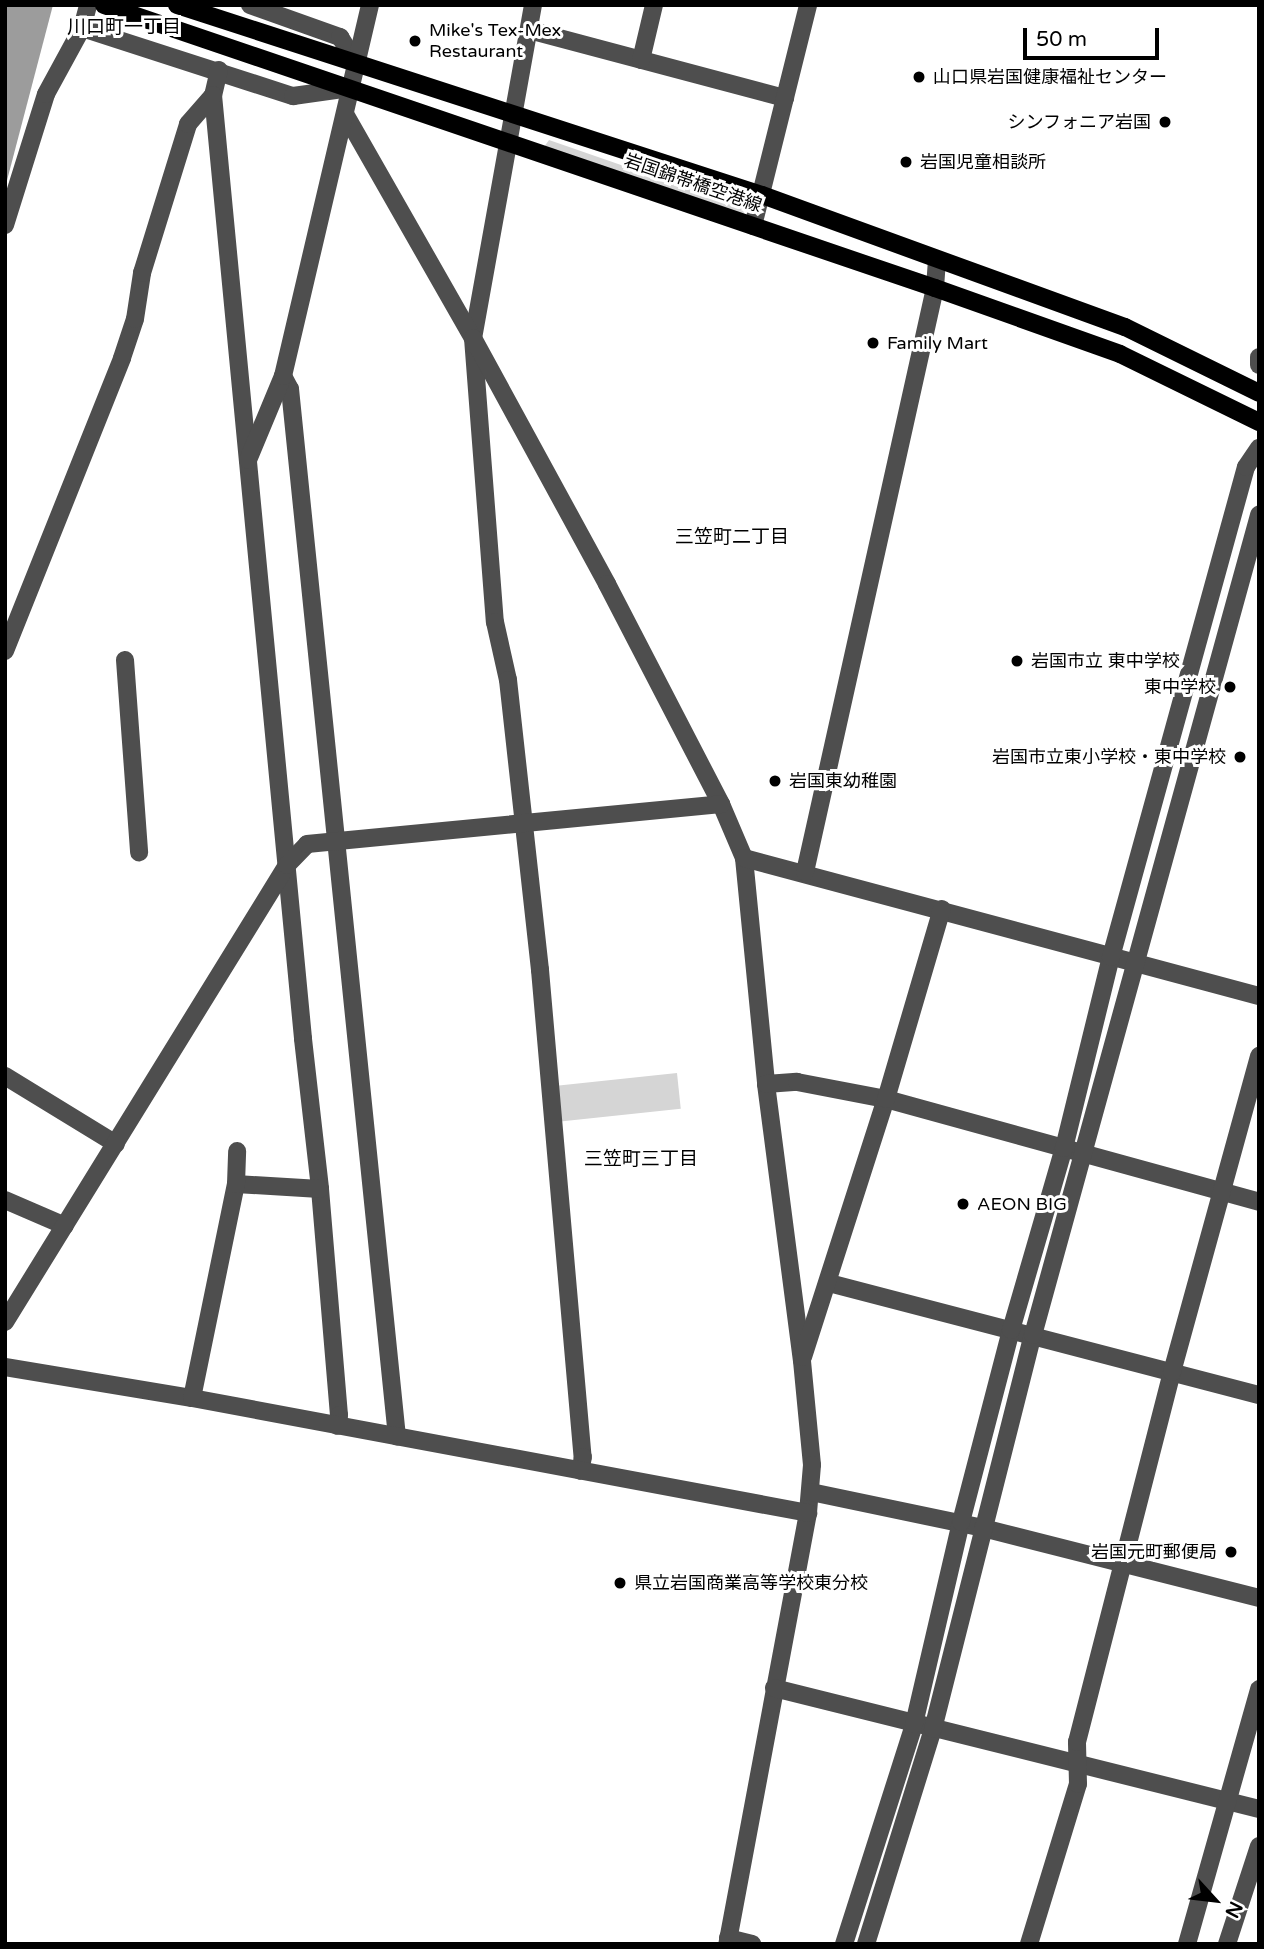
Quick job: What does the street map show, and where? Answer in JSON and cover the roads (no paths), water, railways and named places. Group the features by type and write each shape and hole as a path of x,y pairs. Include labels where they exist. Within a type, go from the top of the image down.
{"main road":[{"name":"岩国錦帯橋空港線","path":"104,5 935,288 1120,355 1259,422"},
{"name":"岩国錦帯橋空港線","path":"177,5 515,117 762,195 937,261 1125,327 1259,393"}],"street":[{"path":"5,225 46,94 82,28 88,5"},
{"path":"250,5 294,13 341,37 356,63"},
{"path":"248,460 283,376 370,5"},
{"path":"533,5 515,117 476,306 473,338 495,622 508,680 521,823 542,996 583,1457 580,1471"},
{"path":"641,60 654,5"},
{"path":"753,226 808,5"},
{"path":"82,28 293,96 351,88"},
{"path":"529,30 785,98"},
{"path":"219,70 213,94 320,1189 339,1415 337,1426"},
{"path":"5,651 135,318 142,273 188,124 213,94"},
{"path":"345,114 473,338 607,584 721,804 744,858 766,1084 802,1361 811,1492 728,1941 752,1944"},
{"path":"805,872 935,288 937,261"},
{"path":"1259,357 1259,365"},
{"path":"283,376 290,389 397,1437"},
{"path":"844,1944 914,1724 961,1522 1011,1330 1064,1148 1111,957 1246,467 1259,448"},
{"path":"866,1944 933,1729 1033,1335 1138,963 1259,514"},
{"path":"125,660 139,852"},
{"path":"5,1322 287,865 307,844 721,804"},
{"path":"744,858 805,872 1259,996"},
{"path":"802,1361 886,1099 942,909"},
{"path":"1029,1944 1078,1784 1077,1742 1172,1371 1259,1056"},
{"path":"5,1076 116,1144"},
{"path":"766,1084 797,1082 886,1099 1259,1202"},
{"path":"192,1398 236,1185 237,1151"},
{"path":"236,1185 320,1189"},
{"path":"5,1200 65,1226"},
{"path":"829,1283 1259,1395"},
{"path":"5,1367 192,1398 808,1513"},
{"path":"811,1492 961,1522 1259,1598"},
{"path":"774,1688 1259,1809"},
{"path":"1187,1944 1259,1689"},
{"path":"1227,1944 1259,1846"}],"place":[{"name":"Mike's Tex-Mex Restaurant","path":"415,41"},
{"name":"山口県岩国健康福祉センター","path":"919,77"},
{"name":"シンフォニア岩国","path":"1165,122"},
{"name":"岩国児童相談所","path":"906,162"},
{"name":"Family Mart","path":"873,343"},
{"name":"岩国市立 東中学校","path":"1017,661"},
{"name":"東中学校","path":"1230,687"},
{"name":"岩国市立東小学校・東中学校","path":"1240,757"},
{"name":"岩国東幼稚園","path":"775,781"},
{"name":"AEON BIG","path":"963,1204"},
{"name":"岩国元町郵便局","path":"1231,1552"},
{"name":"県立岩国商業高等学校東分校","path":"620,1583"}],"district":[{"name":"川口町一丁目","path":"124,28"},
{"name":"三笠町二丁目","path":"732,538"},
{"name":"三笠町三丁目","path":"641,1160"}]}
